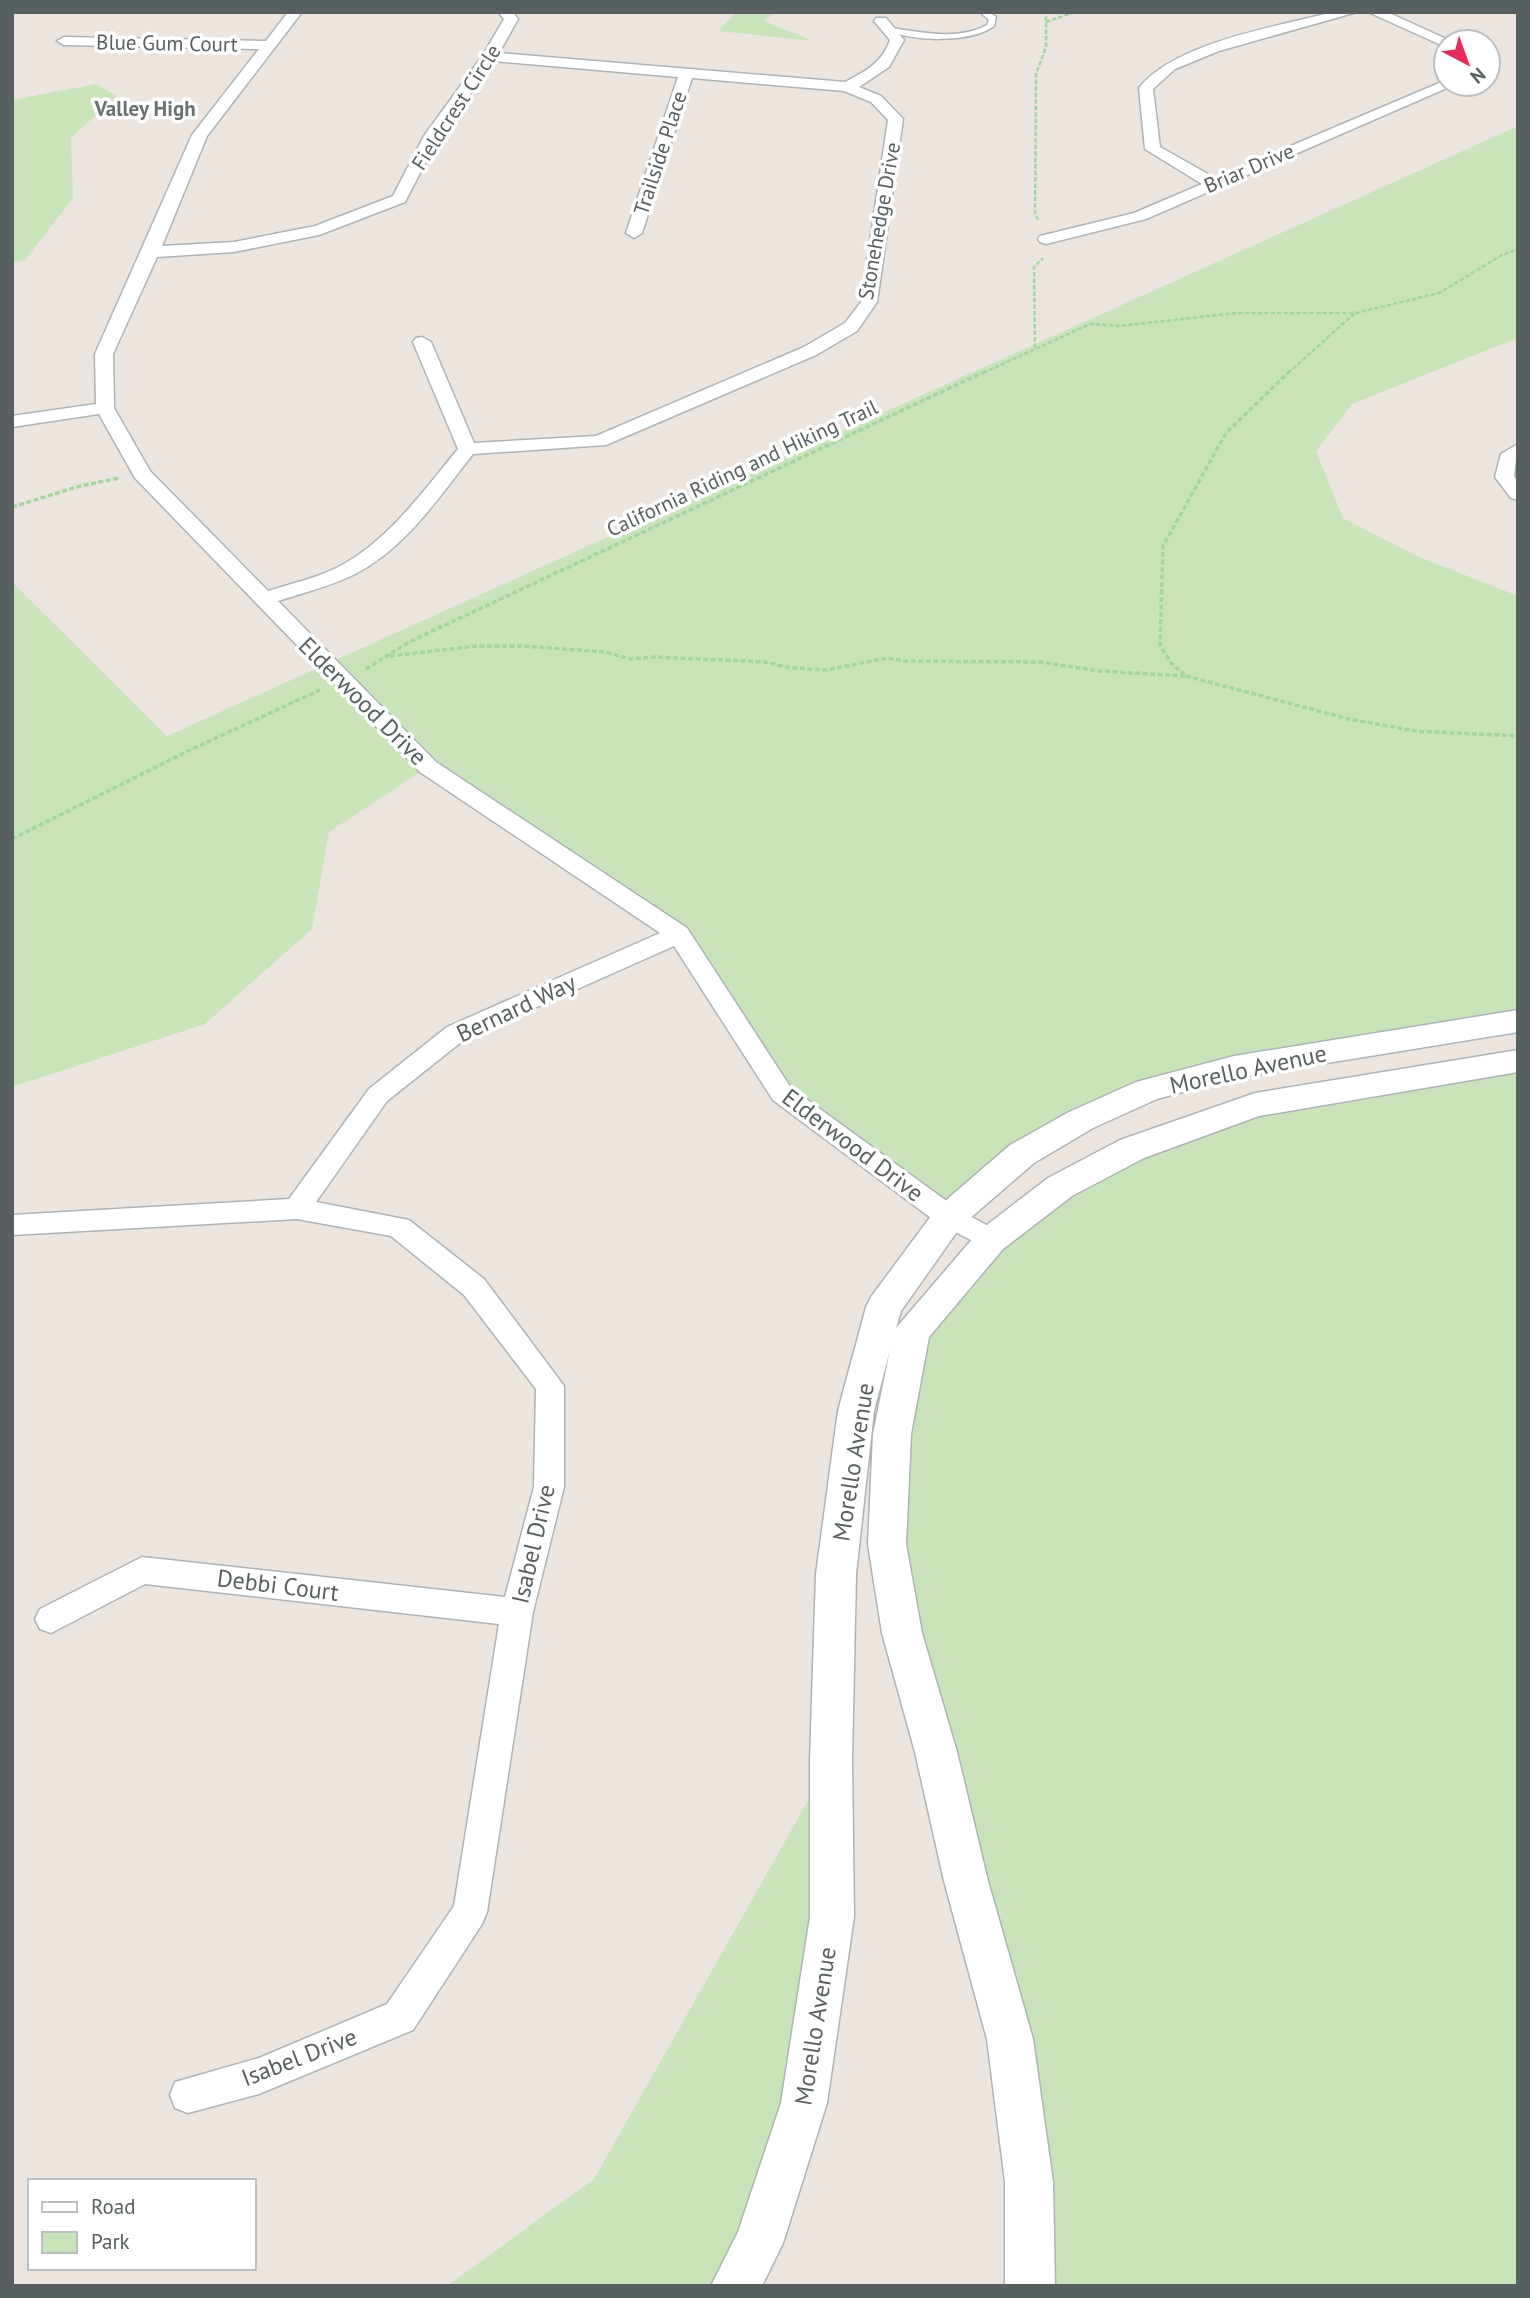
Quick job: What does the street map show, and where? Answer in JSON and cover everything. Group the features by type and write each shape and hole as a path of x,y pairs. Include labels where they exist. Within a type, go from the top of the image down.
{"street":[{"name":"Elderwood Drive","path":"295,12 200,135 104,354 105,408 142,474 428,767 679,934 782,1094 949,1217 991,1240"},
{"name":"Fieldcrest Circle","path":"151,252 234,247 319,230 399,199 432,136 490,56 511,19 505,12"},
{"path":"1212,183 1153,149 1146,88 1170,66 1214,48 1350,12"},
{"path":"1375,12 1432,36"},
{"path":"847,87 886,65 897,40 886,25"},
{"name":"Blue Gum Court","path":"64,41 269,45"},
{"name":"Stonehedge Drive","path":"467,449 599,442 810,351 851,327 869,302 896,118 876,99 847,87 490,56"},
{"name":"Trailside Place","path":"634,233 686,73"},
{"name":"Briar Drive","path":"1046,239 1140,216 1432,91"},
{"path":"263,600 350,569 393,533 467,449 422,342"},
{"path":"12,422 105,408"},
{"path":"1518,450 1508,458 1504,477 1518,494"},
{"name":"Bernard Way","path":"297,1209 378,1095 456,1033 679,934"},
{"name":"Morello Avenue","path":"734,2286 760,2243 804,2103 832,1917 831,1760 836,1574 856,1411 884,1307 949,1217 1022,1154 1081,1120 1147,1090 1234,1067 1518,1021"},
{"name":"Morello Avenue","path":"1030,2286 1028,2182 1010,2039 967,1881 936,1752 902,1633 887,1544 892,1434 912,1332 991,1240 1060,1186 1132,1149 1255,1105 1518,1061"},
{"name":"Isabel Drive","path":"12,1225 297,1209 399,1227 474,1287 550,1386 550,1488 517,1612 470,1912 400,2017 259,2076 187,2095"},
{"name":"Debbi Court","path":"51,1619 142,1570 517,1612"}],"lane":[{"path":"886,25 937,36 973,34 990,26 993,19 984,12"}],"path":[{"path":"1035,348 1034,267 1044,257 1046,239 1035,213 1036,74 1046,47 1046,12"},
{"path":"1046,22 1075,12"},
{"name":"California Riding and Hiking Trail","path":"12,839 192,749 343,681 409,642 680,513 1090,324 1119,326 1236,313 1356,313 1438,293 1502,255 1518,249"},
{"path":"1186,676 1171,663 1160,645 1163,546 1226,433 1259,399 1356,313"},
{"path":"12,507 80,486 142,474"},
{"path":"388,656 477,646 521,646 606,652 630,659 655,657 765,662 791,668 826,670 887,658 905,662 1040,662 1099,671 1186,676 1349,719 1415,732 1518,736"}],"green space":[{"path":"737,12 774,12 764,21 813,41 718,31"},
{"path":"96,84 116,96 71,138 73,198 25,260 12,263 12,100"},
{"path":"1518,126 1518,338 1352,404 1316,451 1343,518 1417,556 1518,596 1518,1021 1147,1090 949,1217 782,1094 679,934 428,767 329,832 312,929 205,1024 12,1087 12,582 167,736"},
{"path":"1518,1061 1518,2286 1030,2286 1029,2182 902,1633 912,1332 1060,1187 1255,1105"},
{"path":"831,1760 832,1917 735,2286 447,2286 594,2179"}],"district":[{"name":"Valley High","path":"145,108"}]}
